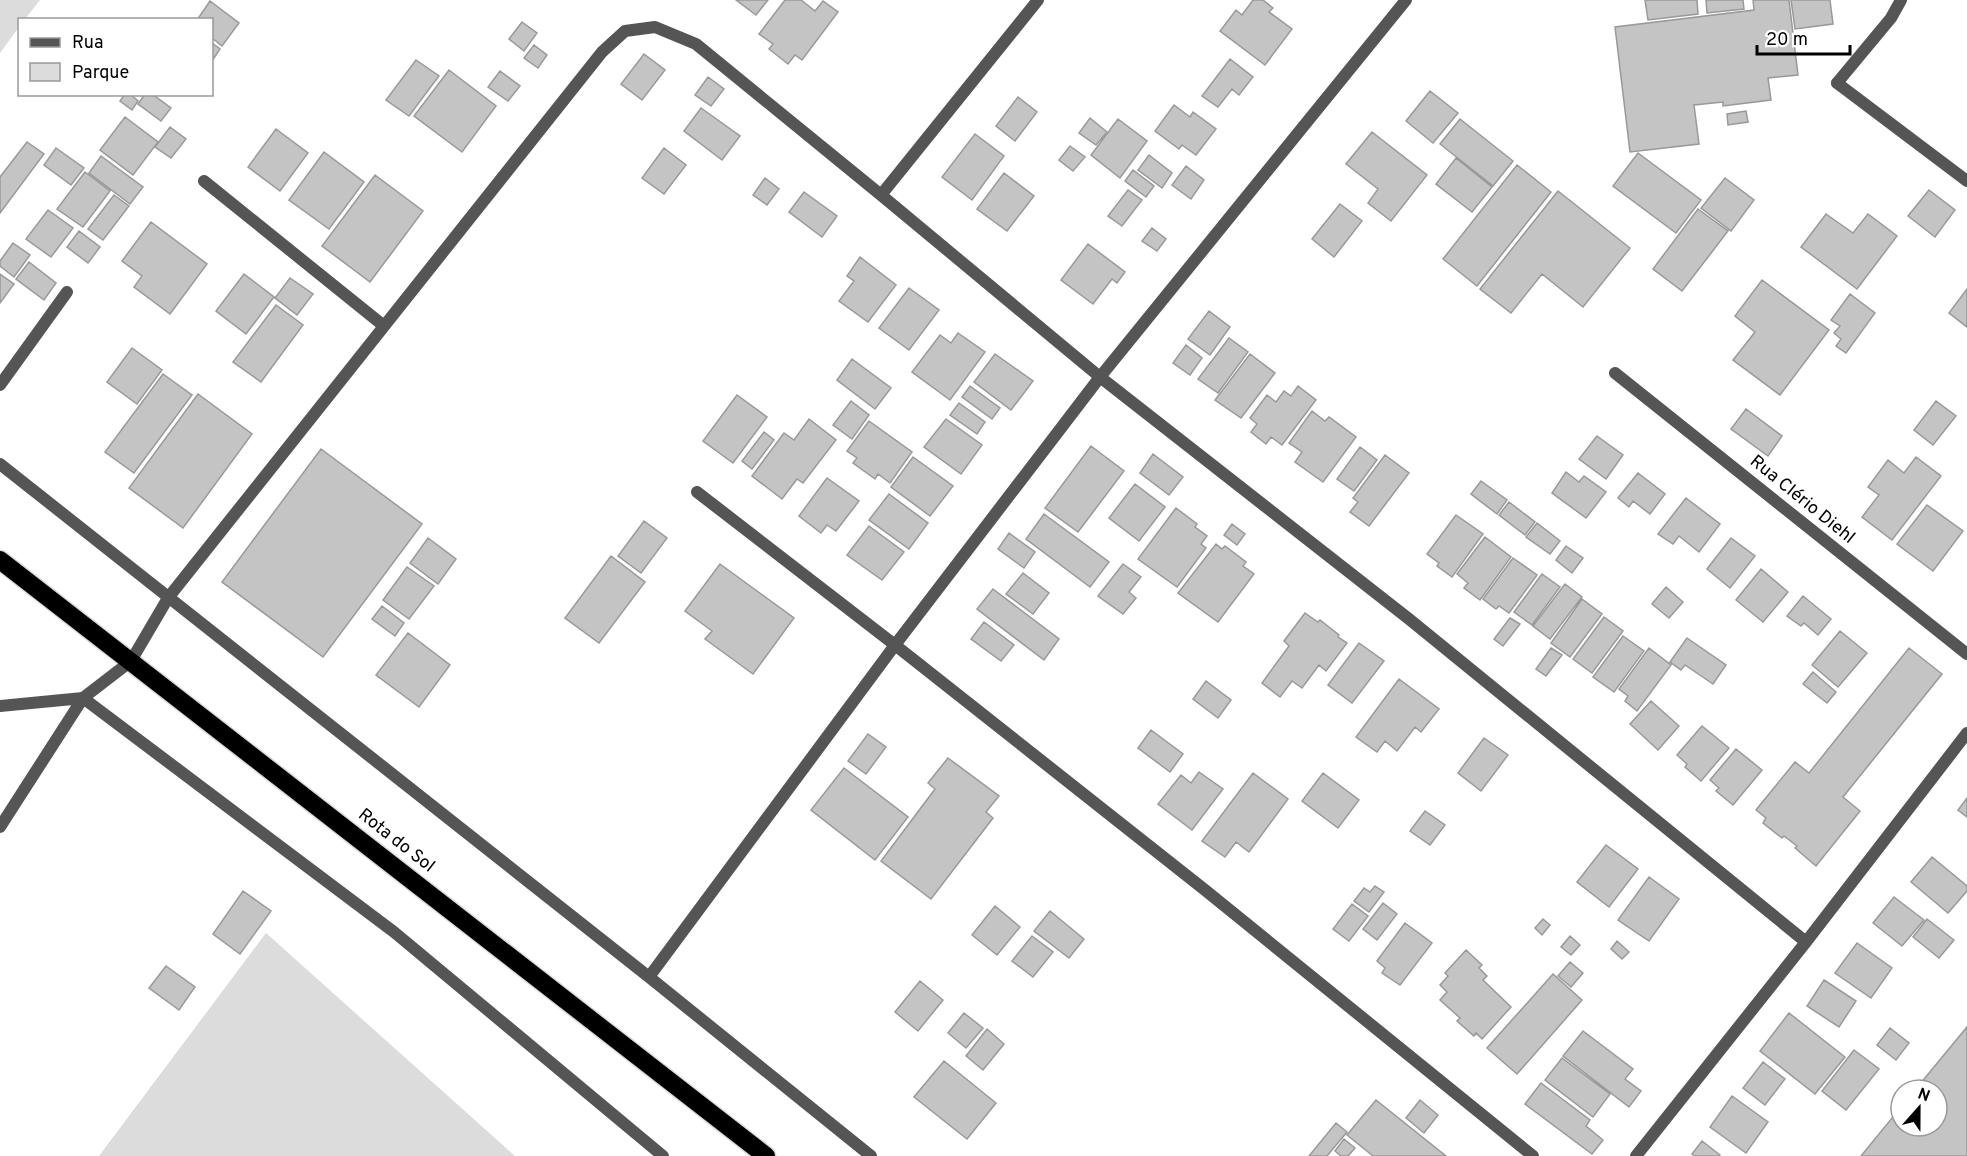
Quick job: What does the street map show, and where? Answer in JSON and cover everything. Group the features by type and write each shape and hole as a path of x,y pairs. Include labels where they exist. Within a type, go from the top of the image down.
{"highway":[{"name":"Rota do Sol","path":"0,560 766,1156"}],"street":[{"path":"881,195 1038,0"},
{"path":"649,977 895,645 1100,377 1406,0"},
{"path":"1901,0 1890,18 1837,83 1967,181"},
{"path":"0,827 83,698 131,661 168,598 602,52 625,31 654,27 696,45 1100,377 1409,619 1806,942"},
{"path":"204,181 384,326"},
{"path":"0,385 68,292"},
{"name":"Rua Clério Diehl","path":"1615,373 1967,654"},
{"path":"0,464 649,977 871,1156"},
{"path":"697,492 1205,890 1533,1156"},
{"path":"0,706 83,698 394,932 663,1156"},
{"path":"1636,1156 1806,942 1967,733"}],"green space":[{"path":"0,0 40,0 26,18 18,18 18,28 0,53"},
{"path":"266,933 515,1156 99,1156"}],"building":[{"path":"736,0 768,0 756,15"},
{"path":"785,0 801,0 815,11 823,1 838,12 802,60 795,55 788,64 769,49 773,44 759,34"},
{"path":"1253,0 1263,0 1273,8 1269,12 1292,29 1265,65 1220,31 1236,10 1242,15"},
{"path":"1645,0 1697,0 1698,14 1648,20"},
{"path":"1706,0 1743,0 1744,9 1707,13"},
{"path":"1753,0 1789,0 1798,75 1768,78 1771,100 1723,106 1723,102 1694,105 1699,144 1630,152 1615,27 1754,10"},
{"path":"1791,0 1830,0 1833,24 1795,29"},
{"path":"210,1 239,23 222,46 213,39 213,18 198,18"},
{"path":"522,22 537,33 524,51 509,39"},
{"path":"213,44 220,49 213,60"},
{"path":"534,45 547,55 538,68 524,58"},
{"path":"644,54 665,70 642,100 621,84"},
{"path":"1230,59 1253,77 1239,95 1232,89 1218,107 1202,96"},
{"path":"416,60 439,76 409,116 386,100"},
{"path":"449,70 496,106 462,152 414,116"},
{"path":"500,71 520,86 508,101 488,87"},
{"path":"708,77 724,89 711,106 695,95"},
{"path":"1430,91 1458,113 1433,143 1406,121"},
{"path":"124,96 132,96 138,101 132,110 120,101"},
{"path":"144,96 155,96 171,108 161,121 138,104"},
{"path":"1018,97 1037,112 1015,141 996,126"},
{"path":"1174,105 1190,117 1193,112 1216,129 1196,155 1182,145 1179,149 1155,131"},
{"path":"701,108 740,136 722,160 684,131"},
{"path":"1746,111 1748,122 1728,125 1727,114"},
{"path":"125,117 158,142 133,175 100,150"},
{"path":"1090,118 1107,132 1096,145 1079,133"},
{"path":"1118,119 1147,141 1120,178 1091,155"},
{"path":"1460,119 1513,161 1493,186 1440,144"},
{"path":"170,127 186,139 171,158 155,147"},
{"path":"276,129 308,153 280,191 248,167"},
{"path":"1372,132 1427,175 1391,221 1368,203 1378,189 1346,164"},
{"path":"975,134 1004,156 972,200 942,177"},
{"path":"27,142 44,154 0,213 0,177"},
{"path":"1070,146 1085,157 1073,171 1059,160"},
{"path":"56,148 84,168 71,185 44,165"},
{"path":"664,148 686,165 664,194 642,178"},
{"path":"324,152 364,182 329,229 289,200"},
{"path":"1638,153 1701,200 1676,233 1613,186"},
{"path":"1149,155 1172,173 1162,188 1138,170"},
{"path":"101,156 143,187 130,204 89,173"},
{"path":"1456,158 1492,187 1472,212 1436,184"},
{"path":"1517,165 1551,192 1477,286 1443,259"},
{"path":"1186,166 1204,180 1191,199 1172,185"},
{"path":"1133,170 1154,186 1146,197 1125,181"},
{"path":"85,172 110,191 83,227 57,209"},
{"path":"1004,173 1034,196 1007,231 977,209"},
{"path":"375,175 423,211 370,282 322,246"},
{"path":"765,178 779,189 767,205 753,195"},
{"path":"1725,178 1754,200 1731,231 1701,208"},
{"path":"1128,190 1142,200 1122,226 1108,216"},
{"path":"1929,190 1955,210 1935,237 1908,216"},
{"path":"1558,191 1630,248 1583,307 1542,274 1511,313 1480,289"},
{"path":"804,192 837,216 822,237 789,212"},
{"path":"114,195 129,206 103,240 88,229"},
{"path":"1340,204 1362,221 1334,257 1312,239"},
{"path":"1698,209 1728,231 1682,291 1653,269"},
{"path":"48,210 73,228 51,257 26,239"},
{"path":"1826,214 1853,233 1868,214 1897,236 1857,289 1801,247"},
{"path":"151,222 207,264 170,314 134,287 142,276 122,261"},
{"path":"1152,228 1166,239 1157,251 1142,241"},
{"path":"79,231 100,247 88,263 67,247"},
{"path":"13,243 30,255 14,277 0,266 0,261"},
{"path":"1088,244 1125,272 1117,283 1112,279 1093,304 1061,280"},
{"path":"860,257 896,285 868,322 839,301 854,281 847,276"},
{"path":"29,262 56,283 44,300 16,279"},
{"path":"0,274 14,284 0,303"},
{"path":"244,274 274,297 246,334 216,311"},
{"path":"290,278 313,294 297,315 275,298"},
{"path":"1762,280 1829,330 1780,395 1733,360 1755,332 1735,316"},
{"path":"909,288 939,310 909,350 879,328"},
{"path":"1967,289 1967,327 1949,313"},
{"path":"1850,294 1875,313 1846,353 1836,346 1841,339 1834,333 1840,326 1831,320"},
{"path":"276,305 303,325 261,382 233,362"},
{"path":"1209,311 1230,327 1210,355 1188,339"},
{"path":"958,333 985,352 950,400 912,372 940,335 951,343"},
{"path":"1229,338 1248,352 1218,393 1198,379"},
{"path":"1186,345 1202,358 1190,375 1173,363"},
{"path":"132,348 162,370 137,404 107,382"},
{"path":"995,354 1033,381 1011,410 974,382"},
{"path":"1250,354 1275,373 1241,418 1215,400"},
{"path":"852,359 891,388 875,409 837,380"},
{"path":"163,374 192,395 134,473 105,452"},
{"path":"970,386 1000,408 992,419 962,397"},
{"path":"1298,386 1316,400 1282,445 1271,437 1266,444 1251,432 1257,424 1250,418 1267,395 1276,402 1284,391 1291,396"},
{"path":"198,394 252,434 183,528 129,488"},
{"path":"737,395 767,417 733,463 703,441"},
{"path":"851,401 869,415 852,439 833,425"},
{"path":"1936,401 1956,416 1933,445 1914,430"},
{"path":"959,403 985,422 977,434 950,415"},
{"path":"1746,409 1782,436 1768,456 1731,429"},
{"path":"1312,411 1325,421 1329,417 1356,437 1323,482 1295,462 1302,452 1289,443"},
{"path":"809,419 836,440 803,483 797,479 782,499 752,476 784,433 794,440"},
{"path":"946,419 982,445 961,474 924,447"},
{"path":"869,421 912,452 890,483 878,474 875,479 853,463 857,458 847,451"},
{"path":"764,432 774,440 752,469 742,461"},
{"path":"1597,436 1623,455 1606,479 1579,459"},
{"path":"1091,446 1124,471 1078,532 1045,508"},
{"path":"1360,447 1377,460 1354,491 1337,479"},
{"path":"321,449 422,524 323,657 222,582"},
{"path":"1153,454 1183,477 1169,495 1140,473"},
{"path":"1385,455 1409,473 1369,526 1350,512 1358,502 1353,498"},
{"path":"913,457 953,486 930,516 891,487"},
{"path":"1916,457 1941,476 1892,540 1862,517 1879,495 1868,487 1888,460 1904,473"},
{"path":"1566,472 1579,482 1584,476 1606,492 1586,518 1552,493"},
{"path":"1638,473 1665,494 1650,514 1633,501 1629,507 1618,498"},
{"path":"827,478 859,501 836,531 827,525 821,533 799,516"},
{"path":"1481,481 1507,500 1497,514 1471,494"},
{"path":"1135,484 1165,507 1139,541 1109,518"},
{"path":"889,494 928,523 909,549 869,520"},
{"path":"1686,498 1720,524 1699,552 1679,536 1673,544 1658,534"},
{"path":"1509,502 1535,522 1525,535 1499,515"},
{"path":"1927,505 1963,531 1933,571 1897,544"},
{"path":"1176,508 1197,524 1195,527 1207,536 1201,544 1206,548 1177,587 1138,559"},
{"path":"1044,514 1109,562 1090,587 1026,539"},
{"path":"1456,515 1483,534 1452,577 1437,566 1439,563 1427,554"},
{"path":"644,521 667,538 641,573 618,556"},
{"path":"1537,523 1560,541 1550,554 1526,537"},
{"path":"1232,524 1245,534 1237,545 1224,535"},
{"path":"869,526 904,552 882,580 847,555"},
{"path":"1009,533 1035,552 1024,568 998,549"},
{"path":"1485,537 1511,557 1480,600 1464,588 1468,583 1457,574"},
{"path":"428,538 456,559 438,584 410,563"},
{"path":"1731,538 1755,556 1730,588 1707,569"},
{"path":"1216,544 1222,549 1225,546 1246,562 1243,566 1254,574 1218,622 1178,593"},
{"path":"1566,546 1583,558 1572,573 1556,560"},
{"path":"611,556 645,582 599,643 565,618"},
{"path":"1513,558 1537,575 1509,613 1499,606 1496,609 1483,599"},
{"path":"720,564 794,618 753,674 705,639 712,631 685,611"},
{"path":"1123,564 1141,577 1129,592 1136,598 1123,614 1098,596"},
{"path":"407,567 434,586 409,619 383,600"},
{"path":"1761,569 1788,592 1763,622 1736,600"},
{"path":"1023,573 1049,593 1033,614 1006,594"},
{"path":"1542,574 1560,587 1532,625 1514,612"},
{"path":"1565,584 1582,597 1550,639 1533,626"},
{"path":"1666,587 1683,602 1669,618 1652,604"},
{"path":"993,589 1059,639 1044,660 977,609"},
{"path":"1803,596 1831,619 1818,635 1804,623 1801,626 1787,616"},
{"path":"1582,599 1602,614 1570,657 1551,643"},
{"path":"382,606 404,623 395,636 372,619"},
{"path":"1305,613 1318,622 1320,620 1347,643 1326,671 1319,665 1302,688 1292,681 1280,697 1262,683 1289,646 1284,641"},
{"path":"1604,617 1623,631 1592,673 1573,659"},
{"path":"1510,618 1520,624 1503,646 1494,639"},
{"path":"984,622 1014,645 1001,661 971,639"},
{"path":"1840,631 1867,653 1838,687 1812,665"},
{"path":"408,633 450,665 419,707 376,675"},
{"path":"1623,636 1644,651 1614,692 1593,677"},
{"path":"1687,638 1726,665 1713,684 1685,665 1681,670 1670,662"},
{"path":"1359,643 1384,661 1352,703 1328,685"},
{"path":"1551,648 1562,655 1546,676 1536,669"},
{"path":"1649,648 1671,665 1637,711 1625,701 1628,696 1619,689"},
{"path":"1909,648 1942,674 1843,797 1860,811 1816,866 1795,848 1797,846 1763,823 1766,818 1756,810 1795,762 1809,773"},
{"path":"1813,672 1836,692 1827,703 1803,684"},
{"path":"1399,679 1439,709 1421,732 1415,727 1397,751 1385,741 1377,752 1356,737"},
{"path":"1206,681 1231,700 1218,718 1193,699"},
{"path":"1651,701 1679,726 1658,750 1630,724"},
{"path":"1702,726 1729,748 1701,781 1685,767 1687,764 1677,755"},
{"path":"1151,730 1183,754 1170,772 1138,748"},
{"path":"868,734 886,747 866,774 848,761"},
{"path":"1484,738 1508,755 1481,791 1458,773"},
{"path":"1736,749 1762,770 1733,805 1716,791 1719,788 1710,780"},
{"path":"948,758 999,796 986,812 993,818 931,899 881,861 935,789 928,783"},
{"path":"844,768 908,817 875,860 811,810"},
{"path":"1199,772 1223,789 1192,830 1158,804 1181,775 1191,783"},
{"path":"1253,773 1288,799 1249,852 1236,842 1225,857 1202,841"},
{"path":"1323,773 1359,800 1338,828 1302,801"},
{"path":"1967,798 1967,817 1958,810"},
{"path":"1425,811 1445,825 1430,845 1410,831"},
{"path":"1606,845 1638,869 1609,907 1577,882"},
{"path":"1932,857 1967,886 1967,891 1948,913 1911,882"},
{"path":"1649,877 1679,899 1649,941 1618,920"},
{"path":"1375,886 1384,892 1369,912 1354,901 1364,888 1370,892"},
{"path":"243,891 271,911 240,954 213,934"},
{"path":"1894,897 1924,920 1902,946 1873,923"},
{"path":"1383,903 1397,914 1377,940 1363,929"},
{"path":"1352,904 1368,916 1349,941 1333,929"},
{"path":"995,906 1020,927 997,955 972,935"},
{"path":"1050,911 1084,939 1069,958 1034,931"},
{"path":"1543,919 1550,925 1542,935 1535,928"},
{"path":"1927,919 1954,940 1939,958 1913,937"},
{"path":"1405,923 1432,943 1400,985 1382,973 1385,968 1377,961"},
{"path":"1032,936 1053,952 1033,977 1012,961"},
{"path":"1570,936 1580,945 1571,955 1561,947"},
{"path":"1617,941 1629,952 1622,959 1611,949"},
{"path":"1857,943 1892,968 1871,998 1835,973"},
{"path":"1466,950 1482,965 1479,968 1487,976 1483,980 1511,1007 1482,1039 1476,1033 1474,1036 1457,1021 1460,1018 1440,1000 1447,992 1440,985 1448,976 1445,973"},
{"path":"1570,962 1583,973 1571,987 1558,976"},
{"path":"166,966 195,987 179,1010 149,988"},
{"path":"1553,974 1582,1000 1517,1074 1487,1048"},
{"path":"1824,980 1856,1001 1839,1027 1807,1006"},
{"path":"920,981 943,1000 918,1031 895,1012"},
{"path":"964,1013 983,1028 966,1048 948,1033"},
{"path":"1789,1013 1845,1057 1815,1094 1760,1051"},
{"path":"1967,1027 1967,1156 1861,1156 1889,1122 1889,1138 1949,1138 1949,1078 1925,1078"},
{"path":"1890,1028 1909,1043 1896,1060 1877,1045"},
{"path":"987,1029 1004,1044 983,1070 966,1056"},
{"path":"1583,1031 1633,1069 1625,1079 1641,1091 1629,1107 1563,1056"},
{"path":"1854,1050 1879,1069 1846,1110 1822,1091"},
{"path":"1562,1058 1610,1094 1593,1117 1545,1080"},
{"path":"944,1061 996,1103 967,1139 914,1097"},
{"path":"1763,1062 1785,1079 1765,1105 1743,1088"},
{"path":"1541,1083 1590,1120 1586,1126 1603,1140 1592,1154 1525,1104"},
{"path":"1732,1096 1768,1122 1746,1153 1710,1127"},
{"path":"1376,1100 1446,1156 1373,1156 1347,1135"},
{"path":"1420,1100 1438,1115 1424,1133 1406,1118"},
{"path":"1336,1123 1347,1132 1327,1156 1309,1156"},
{"path":"1344,1139 1355,1148 1348,1156 1341,1156 1335,1151"},
{"path":"1702,1141 1720,1155 1694,1156 1692,1154"}]}
